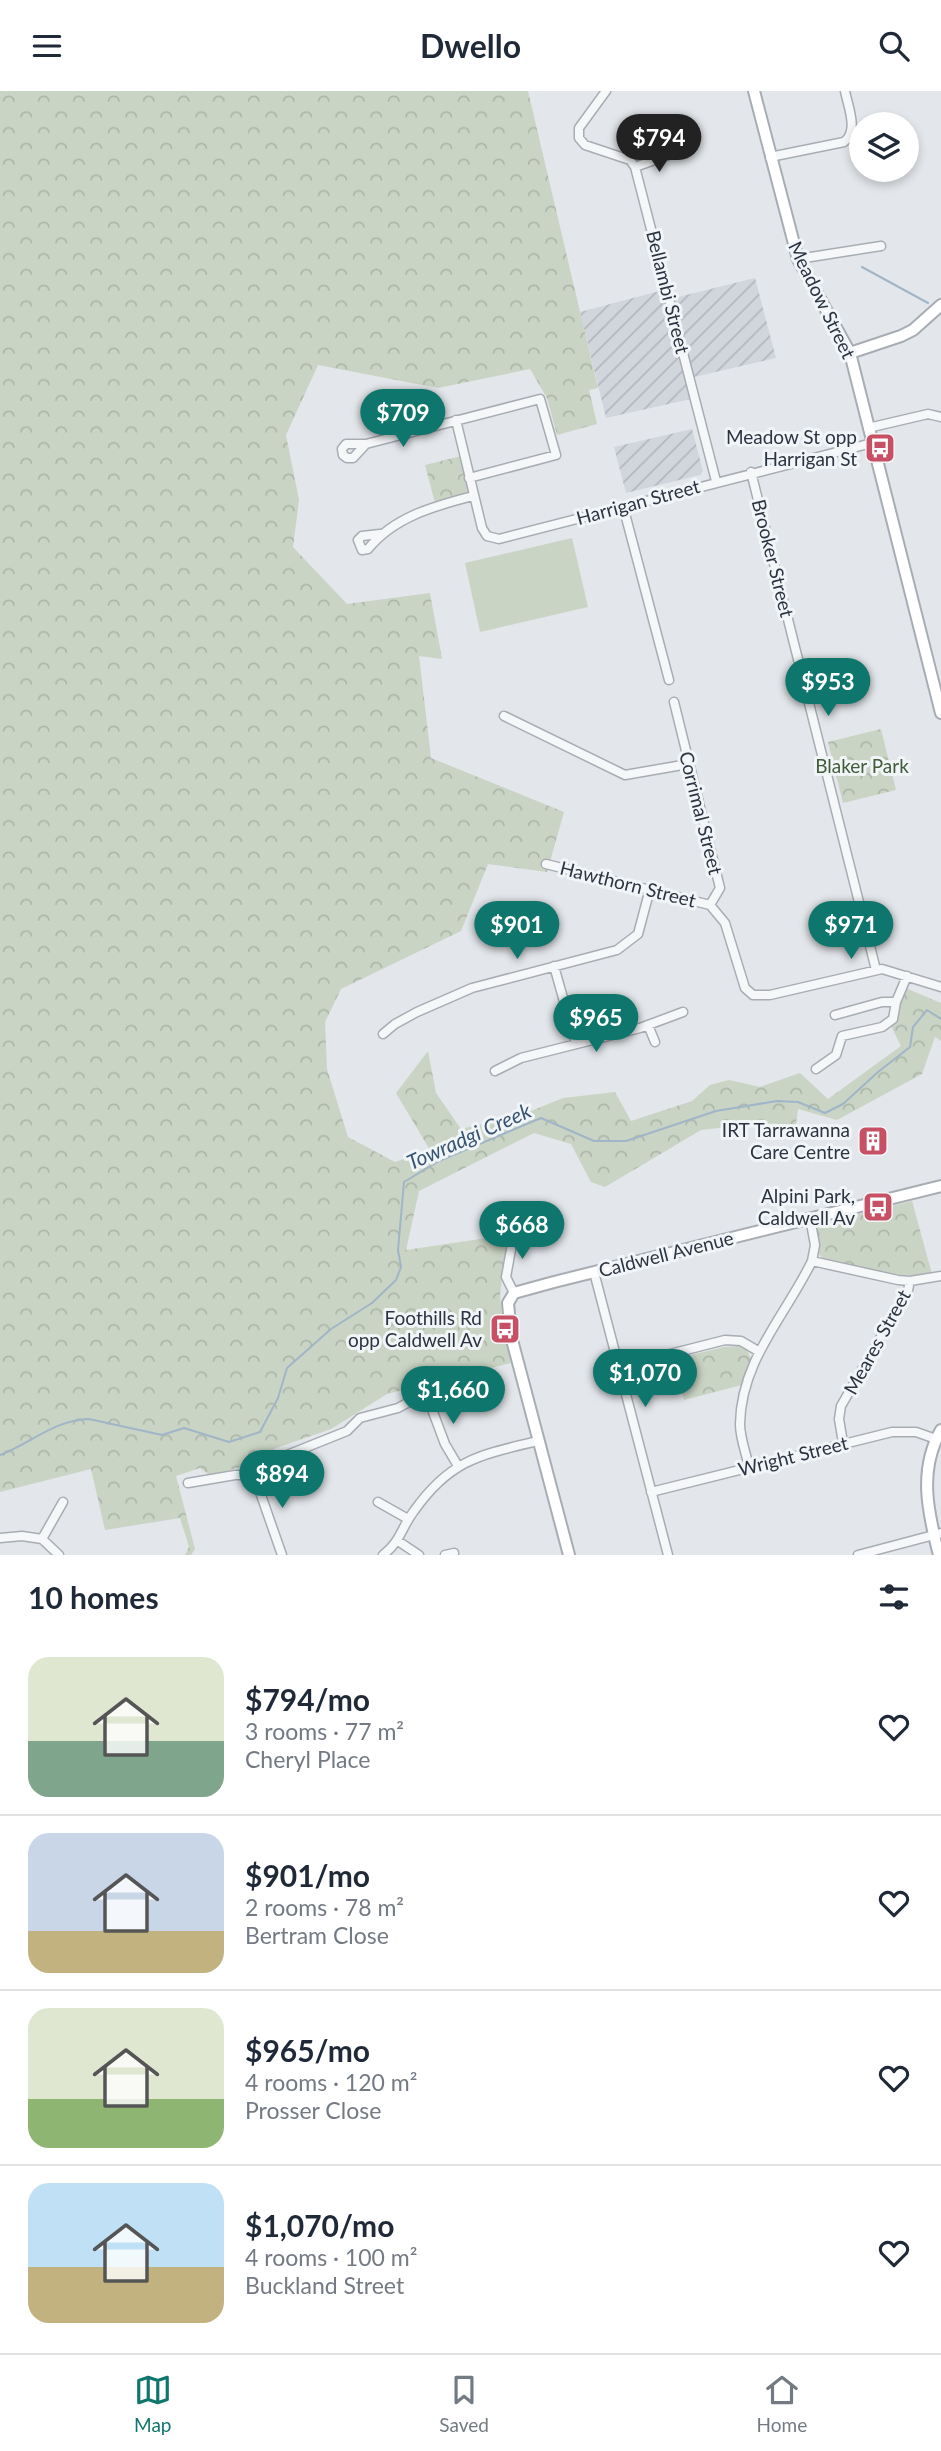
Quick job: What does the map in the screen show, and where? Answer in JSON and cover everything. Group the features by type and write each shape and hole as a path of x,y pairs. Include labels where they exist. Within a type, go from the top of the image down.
{"main road":[{"name":"Meadow Street","path":"754,91 798,259 850,353 941,713"},
{"path":"850,353 901,337 941,305"},
{"name":"Caldwell Avenue","path":"514,1293 941,1186"},
{"path":"514,1293 508,1303 511,1336 569,1555"},
{"path":"938,1434 930,1457 926,1487 938,1534 939,1555"}],"street":[{"path":"606,91 579,128 579,138 585,145 630,160 635,167 674,153"},
{"path":"771,157 844,142 851,137 853,130 845,91"},
{"name":"Bellambi Street","path":"635,167 716,481"},
{"path":"798,259 881,246"},
{"path":"366,444 540,399 556,455 469,478"},
{"path":"868,428 928,414 941,417"},
{"path":"380,534 432,507 473,496 456,420"},
{"name":"Harrigan Street","path":"473,496 486,536 499,539 872,443"},
{"name":"Brooker Street","path":"751,472 876,970"},
{"path":"623,506 669,680"},
{"name":"Corrimal Street","path":"674,702 720,888 710,905 725,923 743,982 753,995 770,995 876,970"},
{"path":"504,716 625,775 688,764"},
{"name":"Hawthorn Street","path":"546,864 710,905"},
{"path":"383,1034 394,1024 417,1012 472,988 617,950 638,934 650,889"},
{"path":"554,966 576,1044"},
{"path":"876,970 888,969 941,987"},
{"path":"816,1069 836,1055 842,1036 882,1027 893,1019 896,1002 907,976"},
{"path":"835,1015 882,1002 896,1002"},
{"path":"495,1071 521,1058 649,1025 683,1012"},
{"path":"649,1025 655,1042"},
{"path":"749,1467 740,1426 744,1386 758,1351 812,1261 815,1245 810,1218"},
{"path":"514,1233 506,1277 514,1293"},
{"path":"812,1261 910,1281 941,1276"},
{"path":"594,1272 668,1555"},
{"name":"Meares Street","path":"844,1443 839,1419 841,1406 908,1290 910,1281"},
{"path":"619,1367 725,1340 741,1341 758,1351"},
{"path":"188,1483 235,1475 254,1475 277,1459 347,1431 360,1418 398,1408 418,1397 427,1396 445,1444 458,1466"},
{"name":"Wright Street","path":"651,1492 844,1443 905,1431 938,1434"},
{"path":"383,1555 398,1541 408,1519 430,1488 458,1466 496,1451 538,1441"},
{"path":"254,1475 282,1555"},
{"path":"42,1539 63,1502"},
{"path":"378,1502 408,1519"},
{"path":"858,1555 938,1534"},
{"path":"0,1538 22,1536 42,1539 59,1555"},
{"path":"398,1541 419,1555"}],"shaded area":[{"path":"755,278 776,358 690,378 695,398 606,418 580,312 667,289 670,299"},
{"path":"692,429 703,471 700,475 626,493 614,447"}],"green space":[{"path":"0,91 528,91 598,388 589,390 597,424 557,435 547,398 530,369 438,388 318,365 286,435 299,500 293,547 347,604 430,593 442,659 419,656 431,758 564,812 547,872 488,864 461,931 341,989 325,1022 327,1069 348,1137 395,1162 430,1150 396,1093 428,1051 436,1093 461,1129 521,1115 563,1098 615,1092 631,1121 692,1101 710,1085 729,1080 760,1087 800,1073 828,1099 901,1046 890,1024 903,987 941,1003 941,1041 935,1037 922,1074 837,1120 798,1109 796,1125 762,1123 701,1130 605,1187 591,1182 571,1144 534,1133 419,1191 406,1250 507,1235 500,1296 503,1328 511,1363 387,1394 331,1429 276,1448 253,1464 209,1475 200,1468 176,1476 195,1549 191,1555 185,1555 189,1547 180,1518 105,1530 91,1469 0,1492"},
{"path":"461,456 469,490 465,495 435,503 425,465"},
{"path":"572,538 588,607 480,632 465,563"},
{"name":"Blaker Park","path":"881,729 896,790 843,803 828,742"},
{"path":"912,1201 932,1274 878,1272 824,1260 819,1254 817,1228 822,1223"},
{"path":"739,1346 747,1350 751,1359 742,1385 684,1400 675,1359"}],"waterway":[{"path":"862,267 928,303"},
{"name":"Towradgi Creek","path":"0,1455 76,1420 89,1419 162,1435 184,1428 229,1442 260,1432 278,1398 287,1368 331,1329 372,1303 396,1280 401,1267 398,1250 404,1182 439,1161 541,1118 594,1141 626,1141 716,1111 777,1101 798,1102 825,1113 843,1104 910,1047 913,1027 927,1010 941,1019"}],"place":[{"name":"Meadow St opp Harrigan St","path":"880,448"},
{"name":"IRT Tarrawanna Care Centre","path":"873,1141"},
{"name":"Alpini Park, Caldwell Av","path":"878,1207"},
{"name":"Foothills Rd opp Caldwell Av","path":"505,1329"}]}
